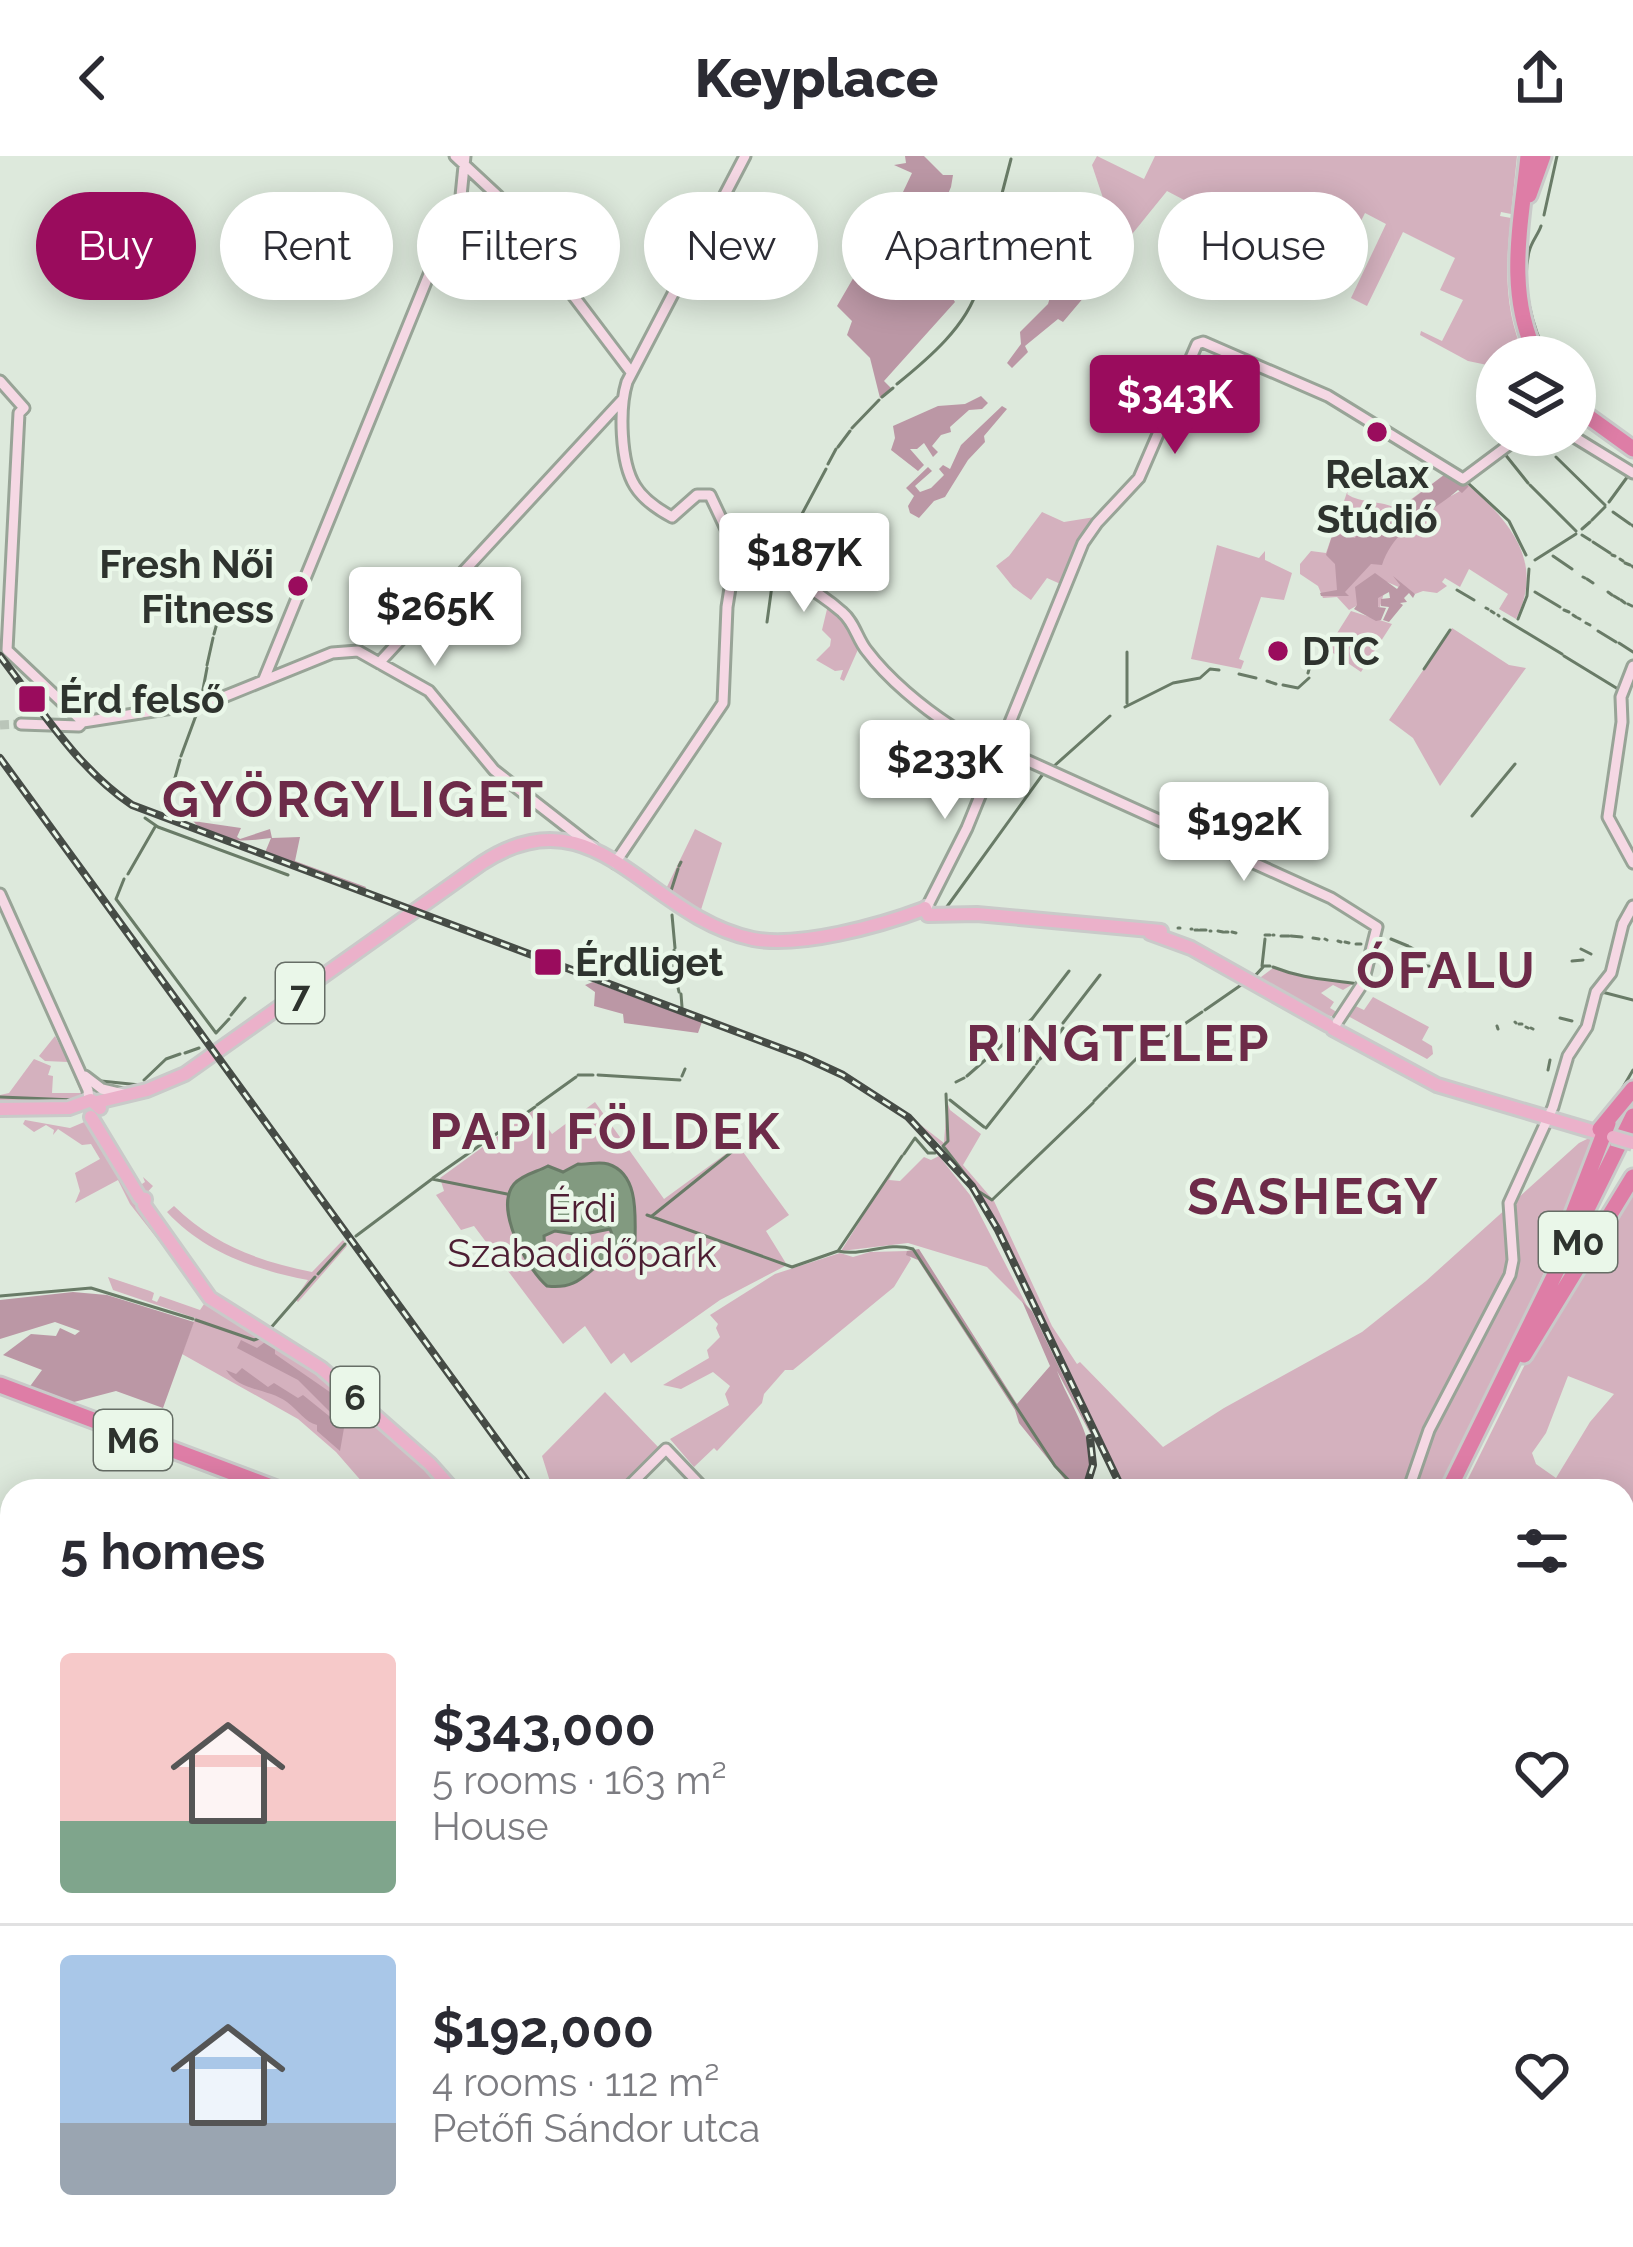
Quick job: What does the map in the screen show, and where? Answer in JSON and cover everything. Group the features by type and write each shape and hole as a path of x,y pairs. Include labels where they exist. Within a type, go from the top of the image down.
{"highway":[{"path":"1521,221 1543,156"},
{"path":"1523,158 1518,296 1528,336"},
{"path":"1523,158 1510,278 1516,321 1524,336"},
{"path":"1596,423 1633,453"},
{"path":"1596,429 1633,453"},
{"path":"1528,1330 1604,1134 1633,1089"},
{"name":"M0","path":"1459,1479 1633,1116"},
{"name":"M0","path":"1459,1479 1633,1130"},
{"path":"1524,1355 1633,1177"},
{"name":"M6","path":"0,1388 239,1479"},
{"name":"M6","path":"0,1388 250,1479"}],"main road":[{"path":"574,836 699,918 759,940 797,940 929,909 1135,928 1164,936 1312,1017 1336,1025 1430,1082 1633,1143"},
{"name":"7","path":"93,1108 185,1075 502,850 536,838 574,836"},
{"path":"111,1150 107,1116 122,1096"},
{"path":"0,1109 93,1108"},
{"name":"6","path":"93,1108 103,1136 142,1202 210,1298 321,1368 440,1479"}],"street":[{"path":"615,863 723,703 726,612 736,550 710,495 697,496 674,517 636,487 629,468 622,402 631,372 745,156"},
{"path":"460,158 520,224 631,372"},
{"path":"271,674 465,180 460,158"},
{"path":"465,180 477,174"},
{"path":"929,909 1084,544 1139,478 1199,342 1318,391 1463,479 1494,456"},
{"path":"0,382 18,408 6,646 79,721"},
{"path":"379,663 622,402"},
{"path":"1596,450 1633,473"},
{"path":"736,550 771,565 839,609 860,634 862,645 924,707 997,750 1338,902 1377,927 1362,984 1336,1025"},
{"path":"21,724 206,704 271,674 345,650 358,651 434,696 494,770 574,836"},
{"path":"1633,666 1622,688 1622,722 1608,817 1633,863"},
{"path":"0,895 93,1108"},
{"path":"1412,1479 1429,1430 1512,1271 1508,1207 1551,1120 1568,1055 1587,1027 1596,992 1611,974 1623,923 1633,906"},
{"path":"77,1064 93,1108"},
{"path":"84,1075 122,1096"},
{"path":"636,1479 666,1449 695,1479"}],"green space":[{"path":"1097,156 1144,179 1155,156 1517,156 1511,214 1501,212 1500,216 1511,218 1508,289 1518,336 1476,336 1476,363 1420,335 1421,331 1442,341 1463,300 1440,290 1455,258 1403,232 1367,306 1355,300 1368,300 1368,262 1386,224 1368,215 1368,192 1158,192 1158,202 1134,232 1134,192 1101,192 1092,165"},
{"path":"1448,472 1451,496 1469,486 1498,514 1519,545 1527,580 1516,619 1499,609 1508,594 1469,569 1460,587 1445,578 1442,582 1447,586 1437,593 1415,594 1387,582 1380,607 1358,605 1349,610 1337,597 1323,598 1318,586 1300,574 1300,564 1311,551 1326,553 1352,478 1356,481 1347,494 1398,509"},
{"path":"1042,512 1064,522 1101,516 1065,586 1047,578 1031,600 996,566"},
{"path":"1217,545 1259,558 1265,551 1265,560 1292,573 1284,600 1261,597 1239,659 1244,661 1241,669 1191,659"},
{"path":"828,605 840,612 860,645 844,681 840,679 843,670 835,671 816,660 830,646 831,639 822,630"},
{"path":"1351,611 1392,624 1361,672 1327,649"},
{"path":"1452,628 1509,665 1526,668 1440,786 1413,738 1389,720"},
{"path":"695,829 722,843 700,913 664,893"},
{"path":"1273,968 1353,984 1343,990 1333,985 1321,993 1334,1002 1330,1008 1338,1017 1316,1014 1257,980"},
{"path":"1373,997 1429,1027 1422,1040 1432,1046 1433,1054 1427,1059 1346,1015 1351,1004 1364,1010"},
{"path":"55,1036 87,1096 78,1104 0,1106 0,1095 9,1093 34,1059 51,1066 52,1093 81,1093 68,1062 45,1061 39,1056"},
{"path":"947,1101 950,1110 981,1134 963,1165 994,1201 1052,1326 1077,1364 1163,1447 1362,1332 1579,1143 1591,1137 1595,1141 1543,1274 1449,1479 1119,1479 996,1221 947,1151 913,1119 944,1143"},
{"name":"Érdi Szabadidőpark","path":"595,1102 664,1199 738,1145 789,1215 766,1231 787,1265 720,1300 631,1363 624,1353 611,1364 585,1326 563,1344 474,1226 461,1230 436,1195 444,1191 440,1178 535,1109 552,1134"},
{"path":"25,1120 70,1128 89,1120 139,1186 145,1182 143,1177 153,1186 145,1195 212,1294 334,1369 451,1479 360,1479 298,1419 182,1354 195,1318 113,1290 108,1277 154,1293 152,1300 157,1302 160,1296 200,1310 206,1301 130,1204 118,1180 75,1203 80,1191 75,1173 100,1159 91,1144 82,1145 58,1129 53,1135 54,1130 46,1125 34,1132 23,1124"},
{"path":"904,1151 889,1180 900,1181 924,1157 939,1156 970,1195 1028,1308 987,1267 908,1243 841,1251"},
{"path":"1633,1183 1633,1479 1468,1479 1536,1342","holes":["1568,1376 1614,1394 1590,1422 1556,1478 1536,1464 1532,1453 1546,1433"]},
{"path":"174,1206 221,1241 292,1268 312,1272 343,1240 347,1246 298,1302 295,1299 308,1280 250,1265 214,1248 167,1212"},
{"path":"907,1251 911,1259 894,1287 793,1370 785,1370 762,1403 717,1451 714,1448 694,1467 670,1439 729,1405 725,1394 730,1386 713,1372 681,1389 663,1385 709,1358 707,1350 720,1337 710,1315 775,1274 840,1253 853,1257"},
{"path":"605,1392 661,1450 633,1479 549,1479 542,1456"}],"shaded area":[{"path":"905,156 924,156 943,175 953,175 949,192 903,192 912,173 894,165 906,163"},
{"path":"842,297 955,302 884,381 891,388 880,398 870,358 847,335 852,321 837,306"},
{"path":"1049,300 1082,300 1063,322 1058,319 1025,346 1028,352 1012,368 1007,363 1021,344 1020,332"},
{"path":"981,396 988,403 969,410 950,427 951,432 941,435 932,446 938,452 933,457 924,443 910,449 924,465 918,471 891,450 893,426 938,406 965,404"},
{"path":"1002,406 1007,409 945,497 934,501 919,518 910,513 914,496 906,488 928,467 932,471 915,486 920,492 931,488 944,475 939,469 943,465 950,469 961,445"},
{"path":"1448,472 1469,486 1404,531 1382,565 1371,564 1345,592 1349,596 1321,596 1337,590 1335,564 1326,555 1333,533 1355,538 1366,520 1391,522 1398,510"},
{"path":"1375,573 1397,589 1400,585 1393,576 1415,594 1404,598 1407,602 1400,603 1389,622 1383,620 1389,607 1381,606 1381,599 1390,598 1389,592 1378,598 1378,607 1386,608 1381,620 1354,609 1355,587"},
{"path":"193,821 241,828 240,839 270,829 272,838 300,837 295,861 366,887 364,891 264,855 271,838 238,840 219,838"},
{"path":"593,982 702,1022 698,1033 624,1023 623,1014 594,1006 595,992 585,985"},
{"path":"597,1163 608,1164 626,1177 634,1198 635,1244 574,1283 547,1286 515,1237 509,1195 526,1175 548,1166 563,1172 578,1164","holes":["610,1229 613,1237 568,1265 555,1262 545,1252 544,1236 555,1231 580,1235"]},
{"path":"919,1249 1017,1404 1050,1366 1022,1301 1032,1311 1098,1448 1057,1371 1089,1445 1089,1479 1064,1479 1019,1423 918,1260 906,1255"},
{"path":"73,1292 107,1295 194,1322 163,1408 116,1391 73,1406 28,1389 42,1370 3,1355 31,1334 56,1336 60,1328 75,1335 80,1331 55,1322 0,1339 0,1300"},
{"path":"241,1340 257,1348 265,1342 275,1346 275,1354 337,1397 344,1418 337,1419 298,1380 237,1348"},
{"path":"242,1368 268,1387 274,1383 298,1398 303,1395 344,1428 340,1451 287,1402 246,1386 226,1370 236,1374"}],"waterway":[{"path":"1544,215 1557,156"},
{"path":"1002,192 1011,159"},
{"path":"1538,336 1526,278 1530,248 1541,226"},
{"path":"897,384 956,328 973,300"},
{"path":"882,397 893,388"},
{"path":"852,428 879,400"},
{"path":"838,447 850,431"},
{"path":"828,464 836,449"},
{"path":"1506,456 1528,483"},
{"path":"1556,457 1605,505"},
{"path":"779,557 826,469"},
{"path":"1609,502 1628,476"},
{"path":"1468,483 1509,521 1526,555"},
{"path":"1530,485 1576,531"},
{"path":"1592,520 1605,507"},
{"path":"1613,512 1630,524"},
{"path":"1582,529 1590,522"},
{"path":"1535,560 1576,534"},
{"path":"1582,535 1590,540"},
{"path":"1593,542 1610,553"},
{"path":"1553,556 1572,569"},
{"path":"1625,563 1630,565"},
{"path":"1518,619 1527,596 1529,569"},
{"path":"767,622 774,571"},
{"path":"1587,579 1593,583"},
{"path":"1457,590 1474,600"},
{"path":"1535,592 1560,607"},
{"path":"1608,592 1612,595"},
{"path":"1614,596 1619,599"},
{"path":"1621,600 1625,603"},
{"path":"1628,604 1632,606"},
{"path":"1564,610 1569,612"},
{"path":"1504,619 1562,654"},
{"path":"214,634 217,623"},
{"path":"1586,623 1590,625"},
{"path":"1424,669 1450,630"},
{"path":"1598,631 1616,642"},
{"path":"207,665 213,638"},
{"path":"1619,643 1633,652"},
{"path":"1127,652 1127,703"},
{"path":"1564,656 1618,689"},
{"path":"1308,673 1310,666"},
{"path":"201,700 207,668"},
{"path":"1125,707 1173,683 1219,670"},
{"path":"1622,683 1626,673"},
{"path":"1239,674 1256,678"},
{"path":"1283,685 1298,688 1309,678"},
{"path":"1267,681 1276,684"},
{"path":"181,756 198,710"},
{"path":"1053,767 1110,716"},
{"path":"167,806 180,760"},
{"path":"1472,816 1515,764"},
{"path":"946,908 1043,774"},
{"path":"145,818 288,875"},
{"path":"128,874 155,827"},
{"path":"679,866 681,862"},
{"path":"670,894 678,869"},
{"path":"124,879 116,899 216,1033 229,1019"},
{"path":"672,915 675,948"},
{"path":"1200,930 1206,930"},
{"path":"1218,931 1223,932"},
{"path":"1232,932 1236,933"},
{"path":"1265,935 1270,935"},
{"path":"1281,936 1289,936"},
{"path":"1291,936 1302,937"},
{"path":"1313,938 1319,939"},
{"path":"1262,966 1265,939"},
{"path":"1391,939 1408,946"},
{"path":"1345,942 1349,943"},
{"path":"1356,944 1361,944"},
{"path":"1410,947 1424,955"},
{"path":"1581,949 1591,954"},
{"path":"674,950 679,992"},
{"path":"1572,961 1583,960"},
{"path":"1253,978 1270,966"},
{"path":"1413,967 1418,966"},
{"path":"1422,966 1429,966"},
{"path":"1273,967 1358,984"},
{"path":"967,1076 1032,1019 1069,971"},
{"path":"1368,985 1394,973"},
{"path":"1063,1023 1100,975"},
{"path":"1205,1010 1244,983"},
{"path":"1602,992 1633,1000"},
{"path":"681,994 682,1007"},
{"path":"231,1015 245,998"},
{"path":"1145,1051 1202,1012"},
{"path":"1560,1018 1572,1021"},
{"path":"1040,1059 1063,1028"},
{"path":"185,1053 199,1048"},
{"path":"1109,1086 1143,1052"},
{"path":"144,1080 166,1059 180,1054"},
{"path":"1548,1070 1550,1060"},
{"path":"986,1128 1034,1067"},
{"path":"682,1076 685,1069"},
{"path":"1622,1089 1633,1070"},
{"path":"578,1075 593,1075"},
{"path":"598,1075 680,1080"},
{"path":"537,1105 576,1077"},
{"path":"956,1082 964,1078"},
{"path":"101,1081 140,1085"},
{"path":"1094,1101 1107,1088"},
{"path":"946,1094 948,1141 943,1146 978,1191 992,1200 1093,1103"},
{"path":"0,1097 75,1100"},
{"path":"950,1100 984,1127"},
{"path":"433,1178 535,1107"},
{"path":"724,1118 738,1137"},
{"path":"904,1154 915,1138 928,1153 935,1153"},
{"path":"652,1216 739,1146"},
{"path":"647,1215 792,1267 838,1251 902,1156"},
{"path":"356,1236 432,1179 507,1194"},
{"path":"318,1274 345,1244"},
{"path":"838,1251 913,1249 1067,1479"},
{"path":"269,1330 315,1277"},
{"path":"0,1296 91,1288 193,1319"},
{"path":"196,1320 254,1340 262,1337"}],"tunnel":[{"path":"0,725 21,724"}],"railway":[{"path":"0,656 77,755 132,805 804,1057 843,1075 908,1117 972,1186 998,1230 1117,1479"},
{"path":"0,758 525,1479"},
{"path":"1089,1479 1093,1465 1090,1438"}],"place":[{"name":"Relax Stúdió","path":"1377,432"},
{"name":"Fresh Női Fitness","path":"298,586"},
{"name":"DTC","path":"1278,651"},
{"name":"Érd felső","path":"32,699"},
{"name":"Érdliget","path":"548,962"}],"district":[{"name":"GYÖRGYLIGET","path":"354,799"},
{"name":"ÓFALU","path":"1447,970"},
{"name":"RINGTELEP","path":"1119,1043"},
{"name":"PAPI FÖLDEK","path":"606,1131"},
{"name":"SASHEGY","path":"1314,1196"}]}
